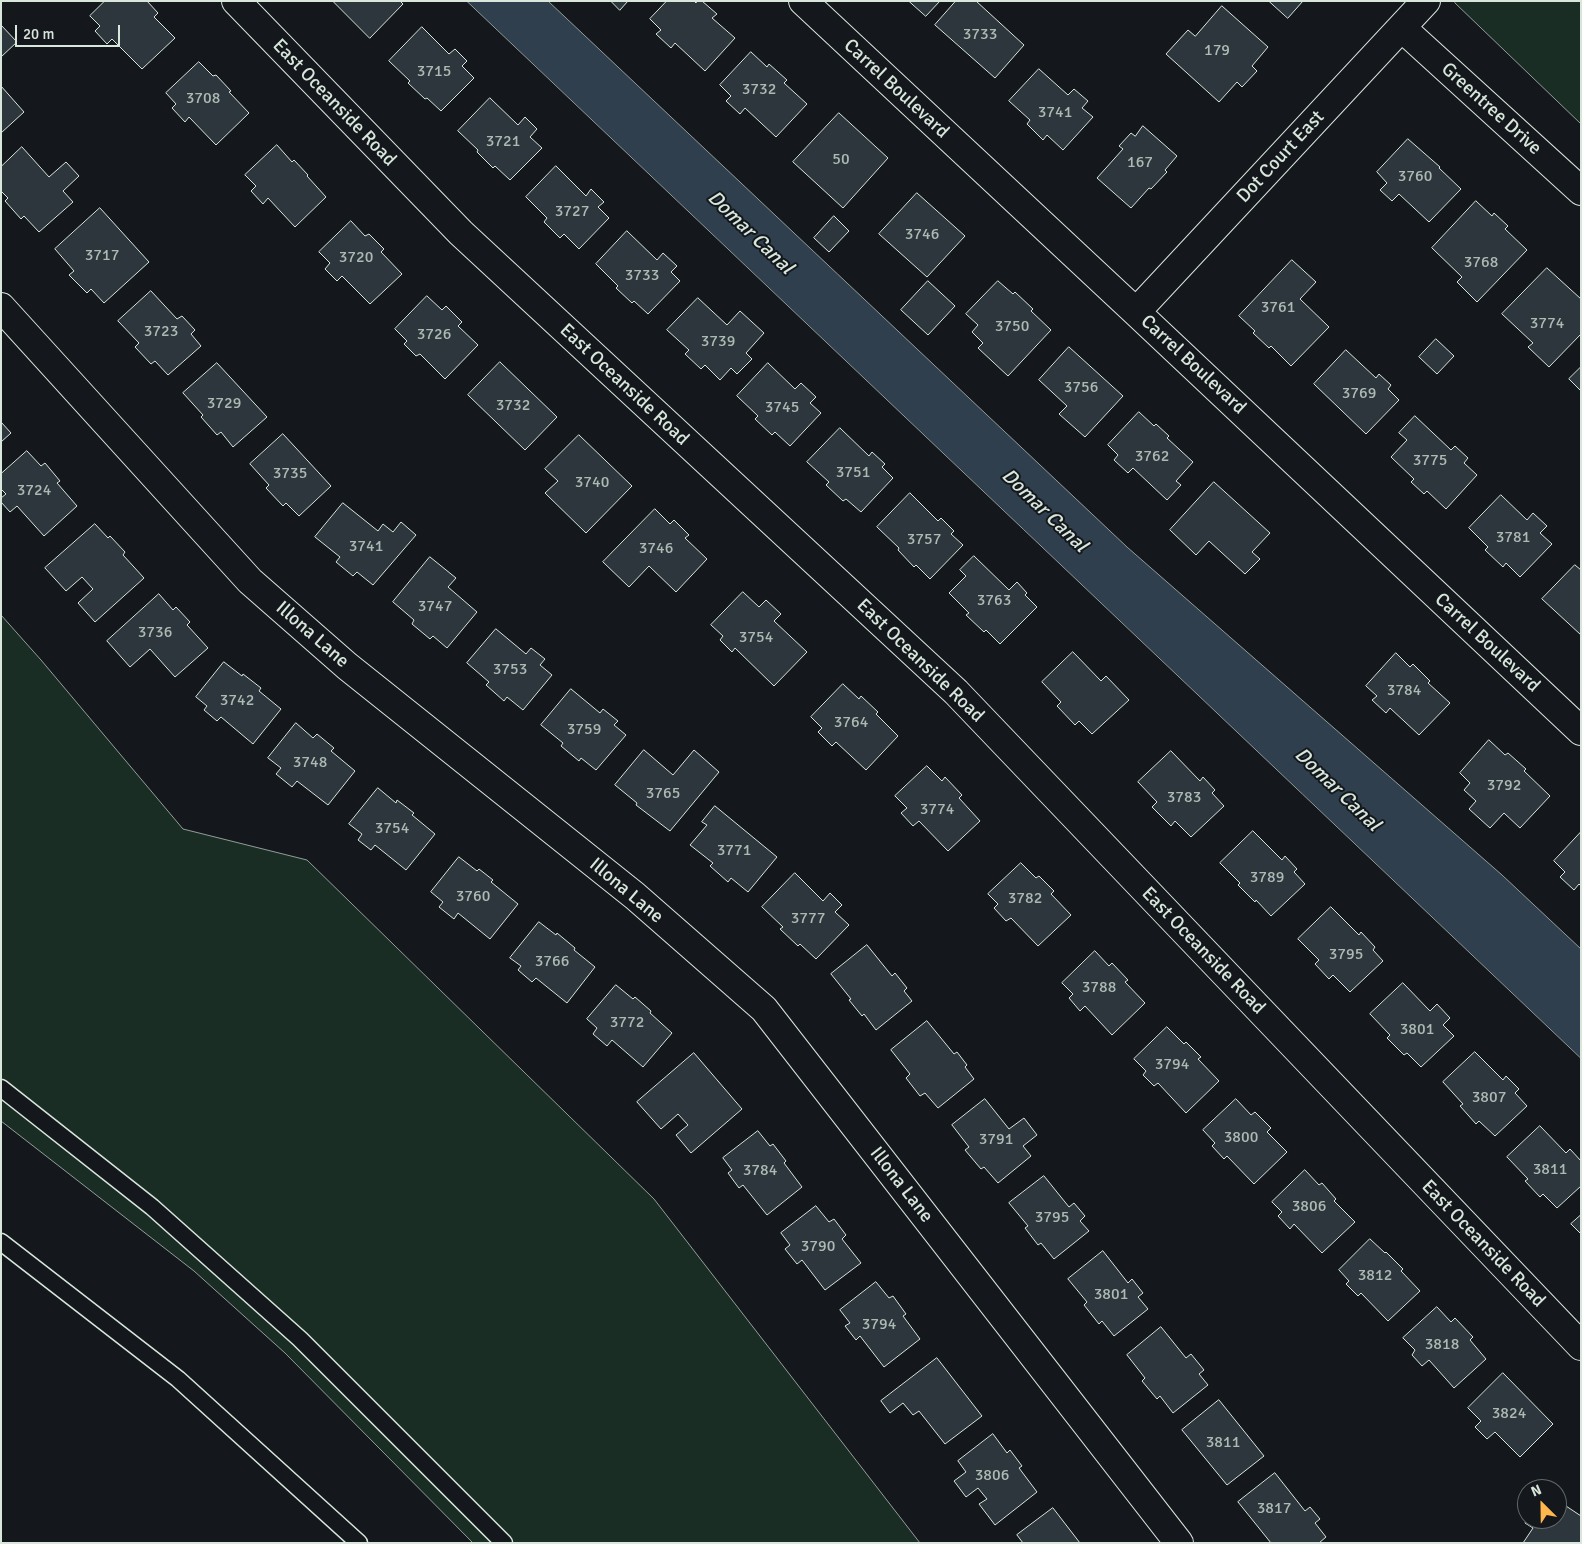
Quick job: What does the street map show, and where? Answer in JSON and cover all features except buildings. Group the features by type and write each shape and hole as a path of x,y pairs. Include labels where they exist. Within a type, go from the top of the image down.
{"street":[{"name":"East Oceanside Road","path":"236,1 460,233 956,692 1581,1346"},
{"name":"Carrel Boulevard","path":"802,1 1581,731"},
{"name":"Dot Court East","path":"1136,312 1426,1"},
{"name":"Greentree Drive","path":"1402,28 1581,191"},
{"name":"Illona Lane","path":"1,307 250,581 347,666 635,896 764,1009 1179,1543"}],"lane":[{"path":"1,1088 152,1207 300,1339 504,1543"},
{"path":"1,1242 178,1380 359,1543"}],"green space":[{"path":"1456,1 1581,1 1581,124 1455,3"},
{"path":"1,615 183,829 307,860 654,1199 920,1543 473,1543 285,1353 194,1271 1,1121"}],"water":[{"name":"Domar Canal","path":"467,1 548,1 1127,547 1502,875 1581,949 1581,1058"}]}
